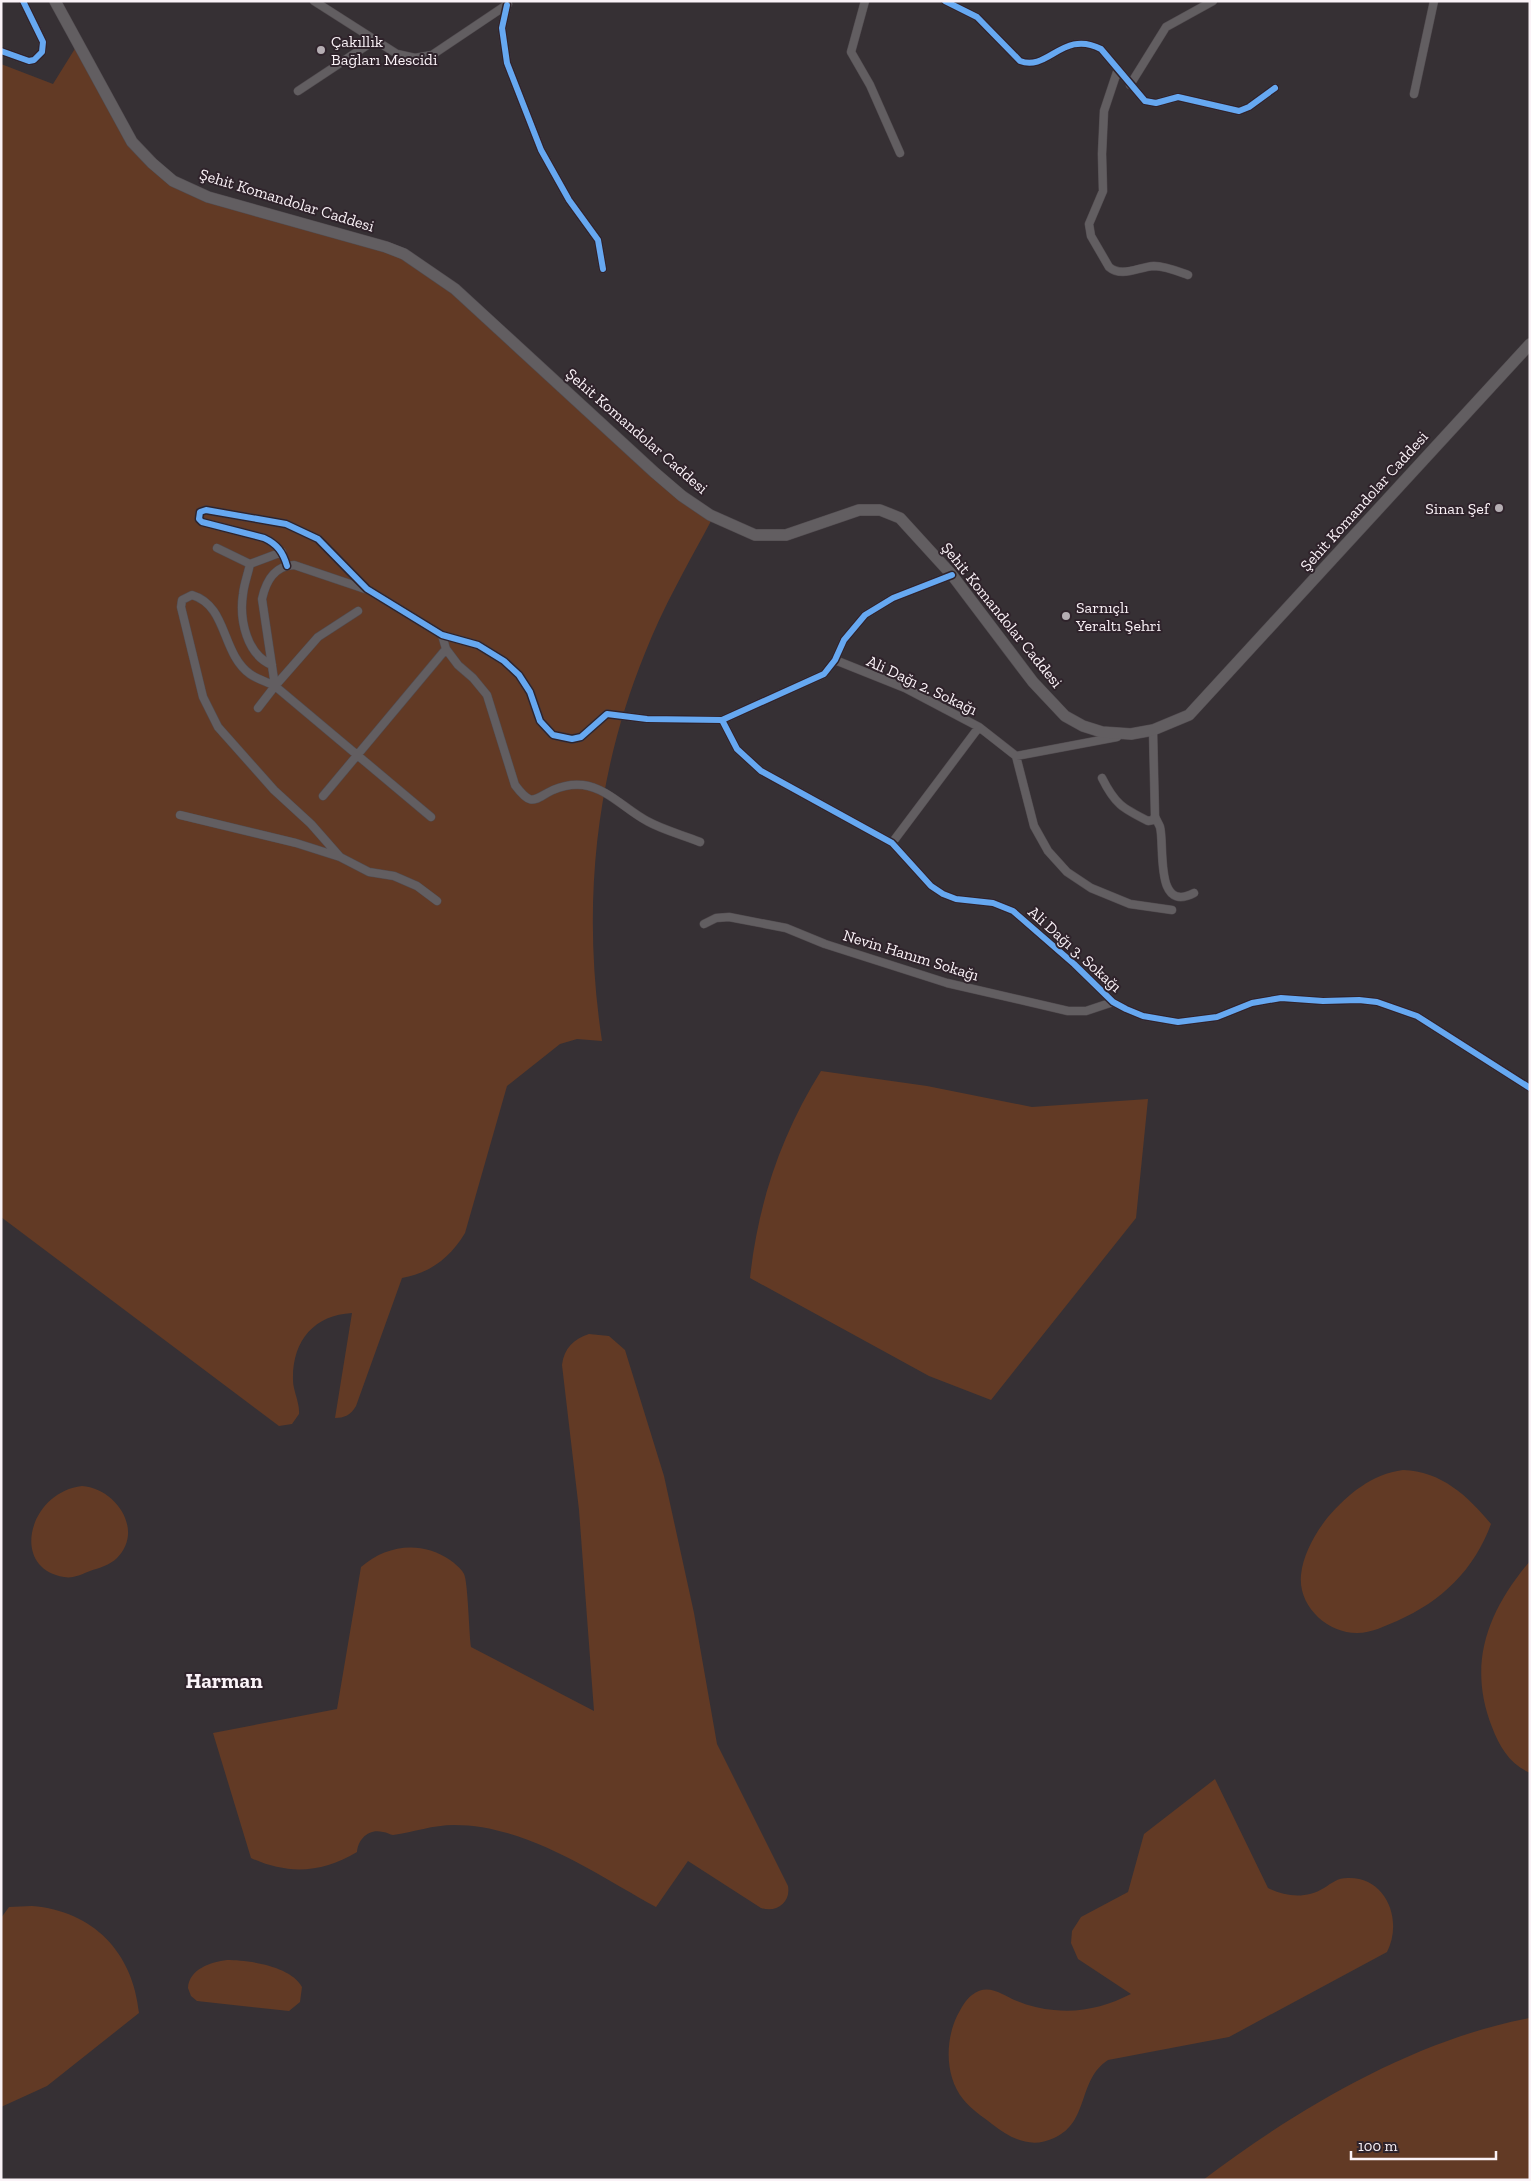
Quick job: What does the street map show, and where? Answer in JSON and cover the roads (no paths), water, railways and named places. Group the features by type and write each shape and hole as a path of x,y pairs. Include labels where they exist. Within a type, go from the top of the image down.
{"main road":[{"name":"Şehit Komandolar Caddesi","path":"55,1 132,142 173,181 208,197 386,247 420,264 455,288 654,472 682,496 710,515 755,535 786,535 859,510 880,510 900,518 952,575 1032,682 1065,716 1083,726 1102,732 1131,734 1153,730 1189,715 1530,344"}],"street":[{"path":"1,51 29,61 34,60 42,52 43,42 23,1"},
{"path":"314,1 397,54 406,57 432,55 508,3"},
{"path":"865,1 851,52 870,84 900,153"},
{"path":"945,1 977,17 1020,61 1035,62 1076,43 1085,42 1102,49 1140,98 1150,103 1178,97 1239,111 1249,107 1275,88"},
{"path":"1130,85 1166,27 1212,1"},
{"path":"1414,94 1434,1"},
{"path":"508,3 502,28 507,63 541,150 569,200 598,240 603,269"},
{"path":"298,91 375,40"},
{"path":"1118,69 1104,111 1103,191 1099,205 1090,218 1091,236 1113,271 1121,273 1153,266 1188,275"},
{"path":"287,566 282,552 273,542 202,522 199,516 200,512 206,510 286,524 318,539 367,589"},
{"path":"217,548 250,564 282,552"},
{"path":"250,564 242,596 244,623 251,648 263,662 272,665"},
{"path":"275,686 262,599 265,587 271,577 275,572 287,566 294,566 367,589 442,635 478,645 504,661 519,675 530,692 540,721 545,729 562,739 581,737 606,714 647,719 722,720 824,674 835,660 844,640 865,615 893,598 952,575"},
{"path":"340,857 311,824 274,790 218,727 203,697 181,607 182,600 192,595 208,602 218,618 229,649 250,674 275,686 431,817"},
{"path":"258,708 318,637 358,611"},
{"path":"442,635 446,649 458,666 473,678 487,695 515,786 525,797 535,800 540,799 561,788 584,785 600,790 647,821 700,842"},
{"path":"323,796 446,649"},
{"name":"Ali Dağı 2. Sokağı","path":"835,660 905,688 979,727 1016,756"},
{"name":"Ali Dağı 3. Sokağı","path":"722,720 737,749 761,770 892,843 931,886 943,894 956,899 993,903 1013,912 1074,964 1113,1002 1142,1016 1178,1022 1217,1016 1266,1000 1280,998 1323,1001 1359,1000 1398,1008 1417,1016 1530,1088"},
{"path":"892,843 979,727"},
{"path":"1153,730 1155,816 1160,828 1163,873 1168,887 1178,896 1183,897 1194,894"},
{"path":"1131,734 1016,756 1034,826 1048,851 1067,872 1091,888 1130,904 1172,910"},
{"path":"1102,778 1111,796 1126,810 1148,821 1153,820 1155,816"},
{"path":"180,815 296,843 340,857 369,872 394,876 417,886 437,901"},
{"name":"Nevin Hanım Sokağı","path":"704,924 716,918 729,916 786,928 825,944 948,983 1068,1010 1086,1010 1113,1002"}],"place":[{"name":"Çakıllık Bağları Mescidi","path":"321,50"},
{"name":"Sinan Şef","path":"1499,508"},
{"name":"Sarnıçlı Yeraltı Şehri","path":"1066,616"}],"district":[{"name":"Harman","path":"224,1680"}]}
